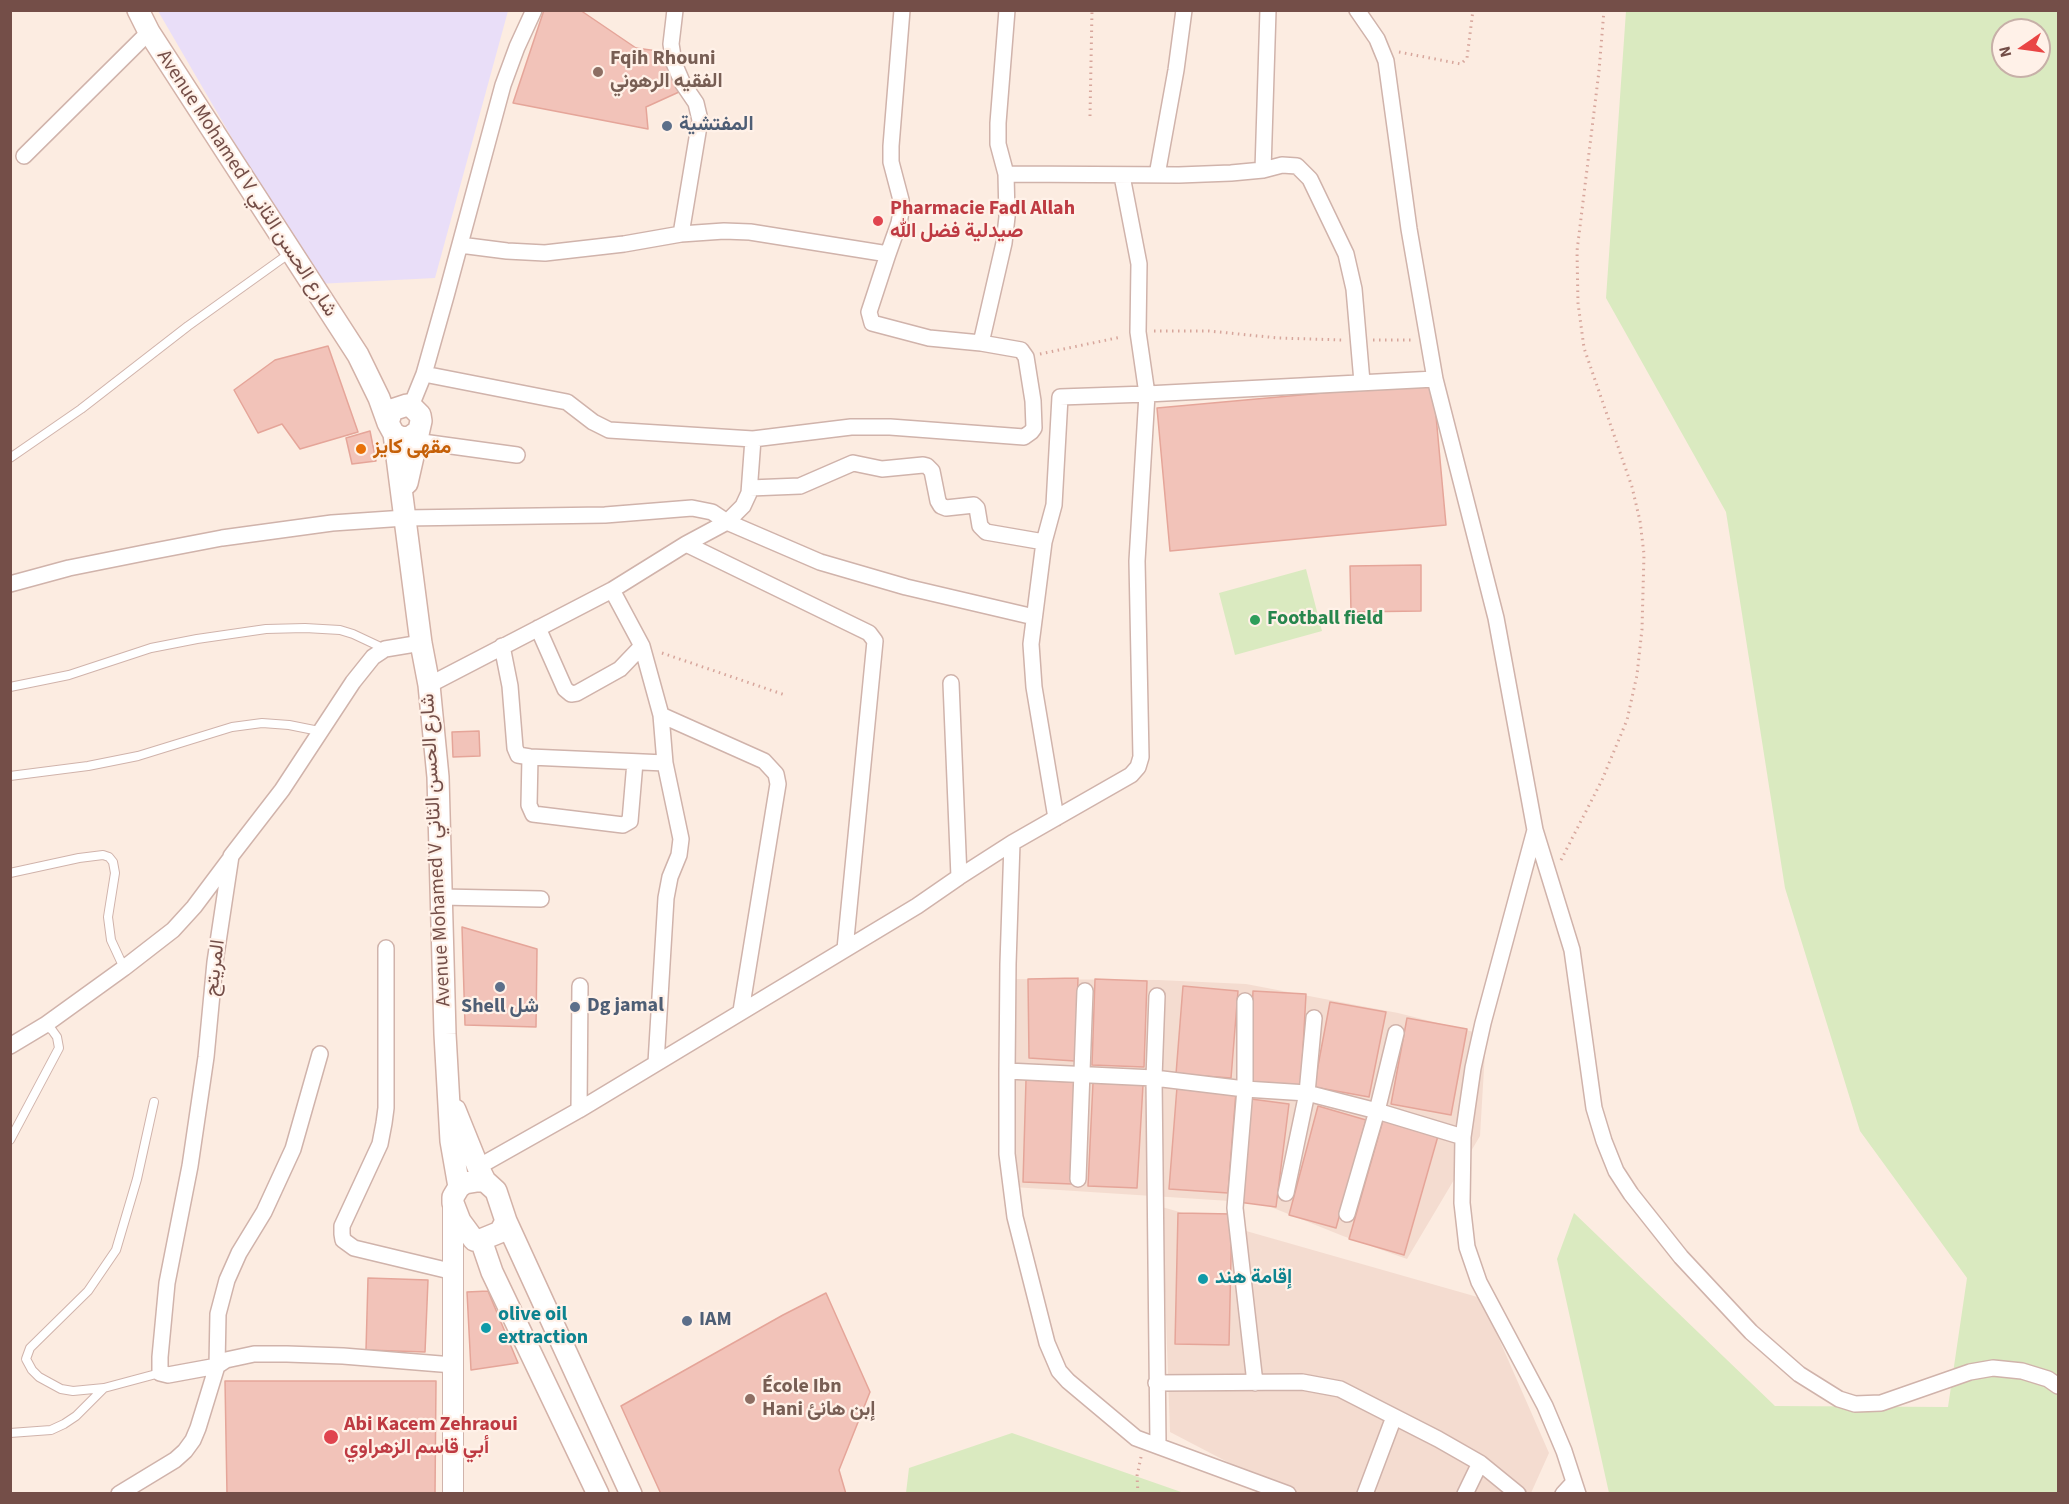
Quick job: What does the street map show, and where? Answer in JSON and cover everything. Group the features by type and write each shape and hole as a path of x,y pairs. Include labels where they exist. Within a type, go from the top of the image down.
{"main road":[{"name":"Avenue Mohamed V شارع الحسن الثاني","path":"138,10 149,32 358,355 391,429 429,685 438,777 445,1034 456,1195"},
{"name":"Avenue Mohamed V شارع الحسن الثاني","path":"358,355 409,406"},
{"path":"409,406 420,415 420,427 416,436 402,438 391,429 392,410 409,406"},
{"name":"Avenue Mohamed V شارع الحسن الثاني","path":"404,508 416,436"},
{"name":"Avenue Mohamed V شارع الحسن الثاني","path":"449,1095 482,1174"},
{"path":"598,1494 478,1240 460,1221 456,1195 482,1174 496,1191 506,1221 631,1494"},
{"path":"478,1240 500,1232 506,1221"}],"street":[{"path":"409,406 424,374 503,85 534,10"},
{"path":"675,10 671,44 674,63 683,84 696,102 700,120 681,234"},
{"path":"424,374 567,402 593,422 609,430 753,439 851,428 890,427 1024,437 1031,432 1034,428 1033,401 1024,352 1017,348 929,338 872,323 870,320 869,312 901,212 901,200 891,162 891,146 902,10"},
{"path":"981,343 1004,243 1008,206 1006,174 998,144 1007,10"},
{"path":"1157,175 1184,10"},
{"path":"1263,170 1268,10"},
{"path":"1357,10 1382,50 1389,76 1409,229 1435,379 1497,618 1535,830 1572,950 1594,1108 1616,1171 1631,1194 1681,1257 1751,1332 1799,1374 1839,1399 1855,1404 1881,1403 1970,1372 1994,1368 2022,1371 2058,1386"},
{"path":"24,156 149,32"},
{"path":"1006,174 1122,176 1231,173 1263,170 1282,165 1297,166 1310,179 1348,262 1354,289 1362,382"},
{"path":"482,1174 579,1110 917,906 1012,843 1123,781 1138,766 1141,757 1137,561 1146,394 1138,332 1139,264 1122,176"},
{"path":"460,245 546,253 624,244 681,234 724,231 750,232 888,254"},
{"path":"1056,818 1031,661 1044,542 1054,505 1060,397 1435,379"},
{"path":"416,436 517,455"},
{"path":"429,685 612,590 686,544 727,522 743,506 750,488 753,439"},
{"path":"750,488 800,486 853,463 882,469 923,465 932,471 941,506 946,508 974,505 977,508 980,526 986,532 1044,542"},
{"path":"10,584 69,568 222,538 342,522 404,508 605,515 692,508 712,512 727,522 820,562 862,576 1034,617"},
{"path":"686,544 869,633 875,641 851,868 845,949"},
{"path":"612,590 642,646 661,715 665,763 680,847 666,898 656,1063"},
{"path":"538,628 565,689 571,694 577,693 620,669 642,646"},
{"path":"385,649 421,643"},
{"path":"502,646 510,686 515,748 518,755 665,763"},
{"name":"المريتح","path":"160,1373 167,1283 190,1166 207,1058 216,962 231,856 282,789 352,682 373,657 385,649"},
{"path":"951,682 959,877"},
{"path":"661,715 764,761 776,774 778,784 741,1011"},
{"path":"530,757 529,805 533,814 623,825 630,821 635,762"},
{"path":"1535,830 1473,1068 1462,1137 1462,1203 1467,1247 1479,1282 1545,1406 1576,1488 1563,1494"},
{"path":"1012,843 1008,964 1007,1154 1011,1195 1047,1343 1054,1361 1068,1381 1128,1432 1288,1494"},
{"path":"10,1047 124,968 173,930 194,907 231,856"},
{"path":"441,897 541,898"},
{"path":"386,948 386,1108 384,1123 374,1159 342,1226 343,1240 354,1248 454,1272"},
{"path":"579,1110 580,986"},
{"path":"1077,1179 1085,991"},
{"path":"1151,1442 1156,1383 1154,1078 1157,996"},
{"path":"1245,1001 1245,1089 1235,1208 1255,1383"},
{"path":"1286,1193 1307,1093 1314,1018"},
{"path":"1347,1214 1377,1111 1396,1033"},
{"path":"119,1494 175,1460 193,1440 217,1366 218,1314 226,1280 239,1253 264,1212 293,1149 320,1054"},
{"path":"1007,1071 1154,1078 1245,1089 1307,1093 1462,1137"},
{"path":"453,1494 456,1195"},
{"path":"454,1272 478,1240"},
{"path":"160,1373 168,1375 217,1366 226,1360 268,1354 343,1356 453,1365"},
{"path":"1156,1383 1302,1382 1340,1389 1480,1463 1518,1494"},
{"path":"1365,1494 1394,1417"},
{"path":"1465,1494 1480,1463"}],"lane":[{"path":"10,458 90,402 188,326 292,252"},
{"path":"10,687 69,675 151,648 266,629 340,630 353,633 385,649"},
{"path":"10,776 88,766 128,758 232,727 262,723 319,731"},
{"path":"10,873 79,858 103,855 109,857 113,862 115,873 108,917 111,940 124,968"},
{"path":"10,1140 59,1048 57,1037 45,1024"},
{"path":"154,1102 137,1179 116,1250 88,1291 30,1348 26,1356 27,1363 32,1370 51,1384 73,1391 104,1388 160,1373"},
{"path":"10,1433 51,1430 64,1424 76,1416 104,1388"}],"path":[{"path":"1090,117 1092,10"},
{"path":"1382,50 1461,64 1467,58 1473,10"},
{"path":"1550,880 1602,780 1627,720 1637,675 1642,629 1644,554 1640,521 1632,487 1584,348 1578,303 1577,251 1604,10"},
{"path":"1026,357 1099,343 1138,332 1209,331 1278,338 1428,340"},
{"path":"642,646 785,695"},
{"path":"1138,1494 1137,1476 1151,1442"}],"shaded area":[{"path":"158,11 508,11 435,278 317,284"},
{"path":"1007,979 1158,980 1246,984 1398,1013 1486,1035 1480,1136 1407,1259 1261,1203 1013,1187"},
{"path":"1162,1207 1481,1298 1549,1453 1531,1493 1287,1493 1170,1432"}],"green space":[{"path":"1626,11 2058,11 2058,1493 1609,1493 1557,1259 1574,1213 1775,1406 1948,1407 1967,1278 1860,1131 1785,888 1726,512 1606,298"},
{"path":"1306,569 1322,631 1235,655 1219,593"},
{"path":"1012,1433 1184,1493 906,1493 909,1468"}],"building":[{"name":"Fqih Rhouni الفقيه الرهوني","path":"544,10 580,10 636,48 665,52 679,92 646,107 648,129 513,103"},
{"path":"328,346 358,432 300,449 282,424 258,433 234,390 275,360"},
{"path":"1433,383 1446,525 1170,551 1157,408"},
{"path":"370,431 376,461 352,464 346,438"},
{"path":"1421,565 1421,611 1351,612 1350,566"},
{"path":"479,731 480,756 453,757 452,732"},
{"name":"Shell شل","path":"462,927 537,949 536,1027 465,1025"},
{"path":"1078,978 1075,1061 1029,1058 1028,979"},
{"path":"1095,979 1147,981 1144,1067 1092,1065"},
{"path":"1183,986 1238,991 1231,1078 1176,1074"},
{"path":"1253,991 1306,994 1301,1085 1249,1082"},
{"path":"1330,1002 1386,1012 1369,1097 1314,1087"},
{"path":"1407,1018 1467,1029 1451,1115 1391,1104"},
{"path":"1026,1080 1075,1082 1072,1184 1023,1182"},
{"path":"1093,1083 1143,1085 1137,1188 1088,1186"},
{"path":"1177,1087 1236,1092 1228,1193 1169,1189"},
{"path":"1251,1099 1289,1104 1276,1207 1238,1202"},
{"path":"1318,1106 1366,1120 1336,1228 1289,1215"},
{"path":"1383,1120 1438,1136 1404,1255 1349,1239"},
{"name":"إقامة هند","path":"1178,1213 1232,1214 1229,1345 1175,1344"},
{"path":"368,1278 428,1280 425,1352 366,1350"},
{"name":"olive oil extraction","path":"488,1291 518,1363 471,1370 467,1292"},
{"name":"École Ibn Hani إبن هانئ","path":"826,1293 870,1392 839,1470 846,1494 661,1494 621,1406"},
{"name":"Abi Kacem Zehraoui أبي قاسم الزهراوي","path":"225,1381 436,1381 435,1494 227,1494"}],"place":[{"name":"Fqih Rhouni الفقيه الرهوني","path":"598,72"},
{"name":"المفتشية","path":"667,126"},
{"name":"Pharmacie Fadl Allah صيدلية فضل الله","path":"878,221"},
{"name":"مقهى كايز","path":"361,449"},
{"name":"Football field","path":"1255,620"},
{"name":"Shell شل","path":"500,987"},
{"name":"Dg jamal","path":"575,1007"},
{"name":"إقامة هند","path":"1203,1279"},
{"name":"IAM","path":"687,1321"},
{"name":"olive oil extraction","path":"486,1328"},
{"name":"École Ibn Hani إبن هانئ","path":"750,1399"},
{"name":"Abi Kacem Zehraoui أبي قاسم الزهراوي","path":"331,1437"}]}
